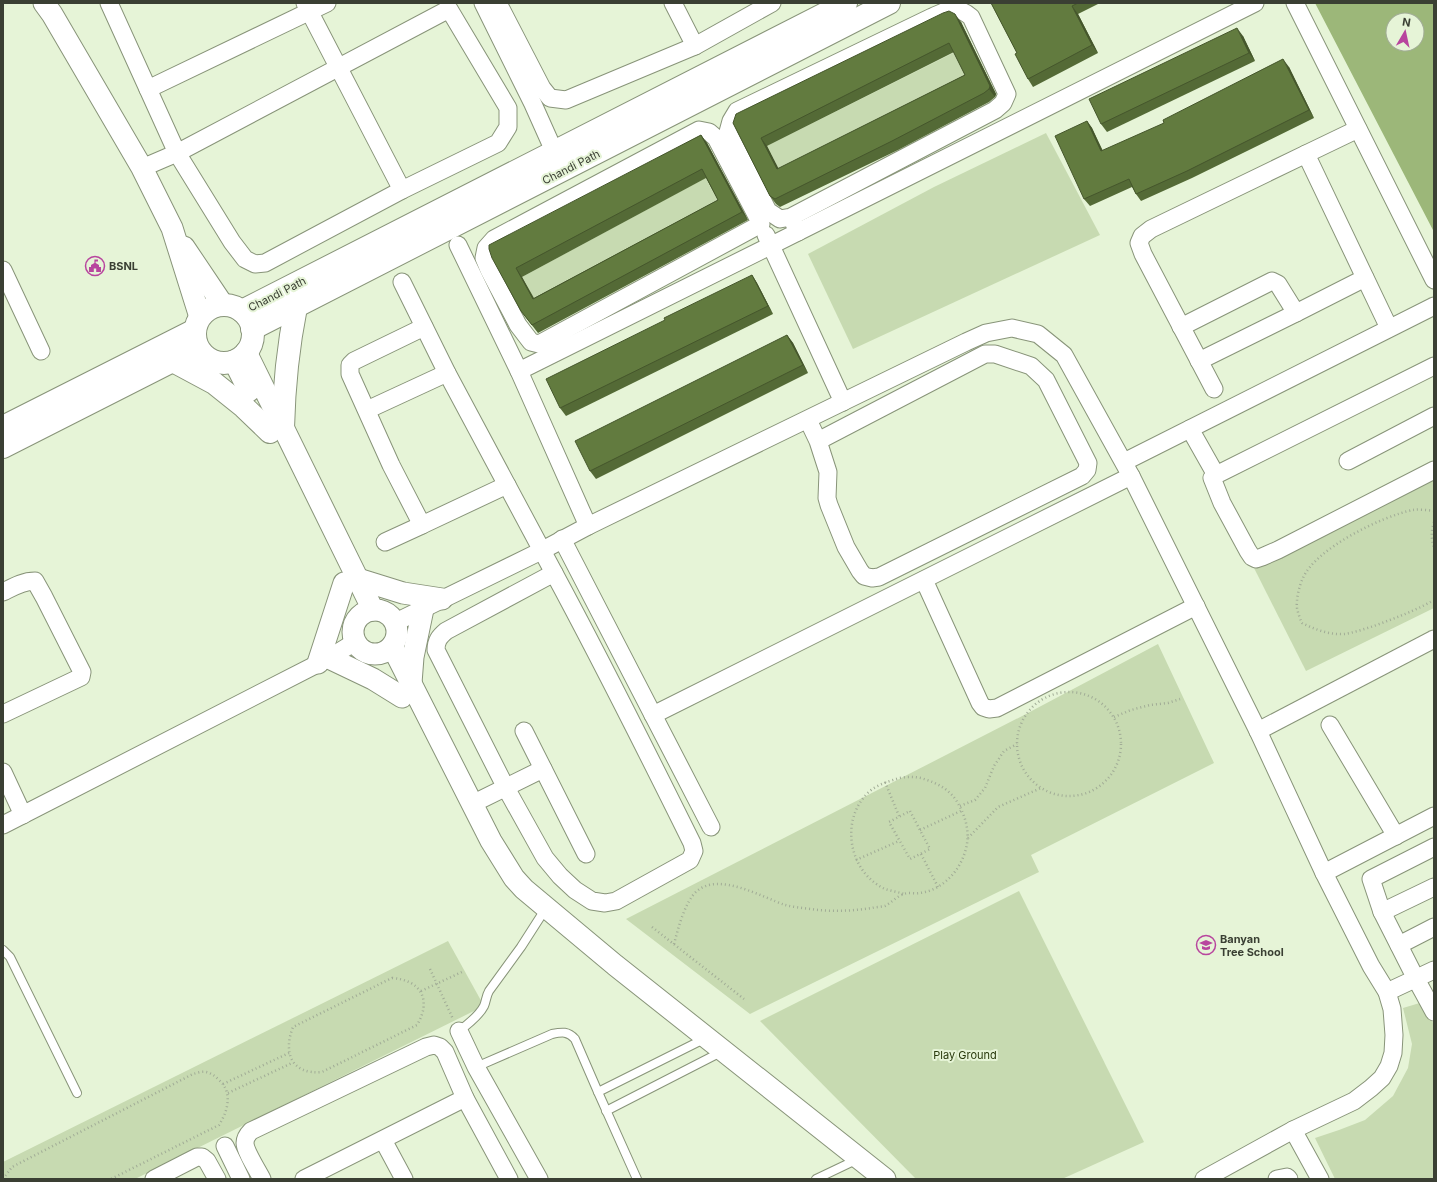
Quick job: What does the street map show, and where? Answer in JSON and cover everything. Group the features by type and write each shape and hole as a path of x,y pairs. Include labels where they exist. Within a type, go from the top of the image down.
{"main road":[{"name":"Chandi Path","path":"239,315 554,151 846,3"},
{"name":"Chandi Path","path":"239,315 296,307 889,3"},
{"path":"280,438 289,348 296,307"},
{"path":"3,447 173,361 198,332 210,308 239,315 252,337 250,345 240,356 224,362 214,361 205,356 198,332"},
{"path":"3,427 198,332"},
{"path":"173,361 214,383 280,438"}],"street":[{"path":"44,3 52,14 142,168 172,228 239,315"},
{"path":"109,3 177,153 232,242 245,259 255,264 265,263 402,190 498,143 508,127 508,108 449,9 177,153 142,168"},
{"path":"148,89 307,7 327,3"},
{"path":"483,3 533,104 554,151"},
{"path":"498,3 542,88 550,98 566,100 695,46 772,3"},
{"path":"673,3 695,46"},
{"path":"519,371 1255,3"},
{"path":"1295,3 1434,280"},
{"path":"307,7 402,190"},
{"path":"954,8 963,10 971,17 1007,94 1003,103 995,110 792,217 780,219 768,212 764,205 728,132 731,121 737,111 932,17 954,8"},
{"path":"1003,103 1013,125"},
{"path":"1214,389 1143,254 1139,243 1142,236 1151,229 1358,129"},
{"path":"761,224 539,344 531,342 518,325 484,258 486,248 494,239 699,130 709,132 716,138 761,224 843,402"},
{"path":"1306,154 1389,328"},
{"path":"792,217 798,232"},
{"path":"172,228 198,332"},
{"path":"458,245 519,371 588,526"},
{"path":"3,270 41,351"},
{"path":"1199,360 1365,278"},
{"path":"1181,327 1272,281 1278,284 1296,313"},
{"path":"402,282 447,373 541,551 554,573 587,634 692,843 694,851 690,860 616,901 605,903 592,901 575,890 565,881 546,858 506,788 436,650 439,637 446,632 554,573"},
{"path":"653,715 1099,492 1127,469 1190,429 1434,306"},
{"path":"422,525 391,465 366,410 350,374 350,365 354,361 424,327"},
{"path":"394,623 541,551 588,526 986,333 1012,328 1038,334 1064,355 1127,469 1258,731 1324,873 1371,966 1387,992 1392,1009 1394,1035 1393,1053 1389,1066 1382,1078 1371,1088 1354,1101 1293,1130 1204,1179"},
{"path":"808,420 818,441 828,472 827,498 846,547 864,576 872,578 879,577 1075,480 1082,476 1088,463 1046,380 1031,366 994,354 985,354 818,441"},
{"path":"240,356 367,613"},
{"path":"1434,366 1216,474 1212,477 1212,480 1222,503 1252,558 1256,559 1278,550 1434,470"},
{"path":"366,410 447,373"},
{"path":"1348,461 1434,416"},
{"path":"1190,429 1216,474"},
{"path":"1086,470 1099,492"},
{"path":"385,542 507,485"},
{"path":"562,539 710,827"},
{"path":"924,580 980,703 983,707 989,709 997,708 1196,606"},
{"path":"3,592 21,583 35,581 82,672 81,677 3,714"},
{"path":"351,581 403,593 442,599"},
{"path":"323,661 351,581"},
{"path":"406,690 423,608"},
{"path":"381,611 387,614 394,623 397,632 396,640 386,650 373,654 366,652 355,642 353,628 356,621 367,613 381,611"},
{"path":"1258,731 1434,639"},
{"path":"3,825 323,661 355,642"},
{"path":"386,650 406,690 463,817 499,877 518,899 543,913 615,965 700,1041 852,1162 874,1177"},
{"path":"323,661 406,690 472,804 491,841 514,878 543,913"},
{"path":"1330,725 1396,836"},
{"path":"524,731 586,854"},
{"path":"472,804 543,768"},
{"path":"3,772 23,815"},
{"path":"1324,873 1434,816"},
{"path":"1434,847 1371,879 1382,912 1434,1012"},
{"path":"1382,912 1434,887"},
{"path":"1399,945 1434,927"},
{"path":"1387,992 1434,970"},
{"path":"459,1031 476,1067 539,1179"},
{"path":"262,1179 245,1143 247,1135 251,1131 426,1047 434,1045 440,1047 445,1052 466,1098 509,1179"},
{"path":"304,1179 466,1098"},
{"path":"1293,1130 1320,1179"},
{"path":"383,1140 404,1179"},
{"path":"225,1146 242,1179"},
{"path":"154,1179 197,1157 202,1157 207,1161 217,1179"},
{"path":"1277,1179 1289,1179"}],"lane":[{"path":"459,1031 485,1005 486,997 489,991 506,969 543,913"},
{"path":"3,950 10,957 76,1093"},
{"path":"476,1067 552,1034 564,1032 572,1035 637,1179"},
{"path":"598,1092 700,1041"},
{"path":"606,1111 717,1054"},
{"path":"816,1179 852,1162"}],"path":[{"path":"1434,510 1413,510 1385,519 1349,536 1314,563 1303,578 1298,596 1297,609 1302,623 1328,632 1344,634 1365,629 1398,617 1421,608 1434,600"},
{"path":"1434,522 1431,539 1434,547"},
{"path":"1068,692 1084,694 1099,701 1111,712 1114,718 1119,727 1122,743 1119,759 1112,774 1100,786 1086,793 1070,796 1053,793 1042,788 1027,774 1019,760 1017,744 1021,723 1026,714 1037,702 1051,695 1068,692"},
{"path":"1114,718 1131,710 1150,705 1168,703 1180,698"},
{"path":"960,806 975,800 985,788 994,766 1004,751 1017,744"},
{"path":"905,777 923,778 939,785 953,796 960,806 963,810 968,827 968,845 962,862 952,876 938,887 921,893 904,894 885,889 869,878 856,860 851,844 851,825 858,807 870,792 885,782 905,777"},
{"path":"885,782 899,816"},
{"path":"968,839 998,807 1042,788"},
{"path":"920,830 963,810"},
{"path":"910,811 930,849 910,859 889,822 899,816 910,811"},
{"path":"856,860 899,841"},
{"path":"921,854 938,887"},
{"path":"674,944 679,924 688,903 697,891 709,885 722,883 787,905 821,910 856,911 884,906 904,894"},
{"path":"652,927 744,999"},
{"path":"430,969 459,1031"},
{"path":"421,991 464,971"},
{"path":"392,978 404,979 414,984 421,991 423,1003 422,1018 417,1025 322,1072 313,1073 295,1066 292,1062 288,1047 289,1038 294,1027 392,978"},
{"path":"224,1084 289,1053"},
{"path":"228,1093 292,1062"},
{"path":"3,1179 12,1167 193,1074 204,1071 212,1074 224,1084 228,1093 226,1116 219,1125 111,1179"}],"green space":[{"path":"1315,3 1434,3 1434,232"},
{"path":"955,52 971,83 783,177 767,146"},
{"path":"1046,133 1100,235 853,349 808,254 934,187"},
{"path":"707,177 724,208 538,307 522,277"},
{"path":"1434,475 1434,608 1306,671 1252,564"},
{"path":"1158,644 1214,763 1031,855 1039,872 750,1014 626,919 1026,714"},
{"name":"Play Ground","path":"1019,891 1144,1142 1062,1179 916,1179 760,1021"},
{"path":"448,941 484,1006 135,1179 3,1179 3,1162"},
{"path":"1423,1002 1434,1025 1434,1179 1335,1179 1315,1138 1365,1120 1393,1096 1408,1068 1412,1044 1403,1008"}],"building":[{"path":"991,3 1078,3 1072,6 1092,45 1028,79 1015,54 1017,53"},
{"path":"949,11 955,14 990,86 989,89 892,141 775,199 770,196 733,123 736,114","holes":["949,43 965,75 777,169 761,138"]},
{"path":"1237,28 1249,53 1101,124 1089,99"},
{"path":"1283,59 1309,110 1187,171 1136,194 1129,179 1084,199 1055,136 1087,121 1101,151 1164,123 1163,120"},
{"path":"701,135 742,212 532,325 521,311 492,258 489,245","holes":["702,169 718,200 533,299 516,268"]},
{"path":"752,275 768,306 560,408 546,379 665,320 664,318"},
{"path":"787,335 803,365 590,471 575,441"}],"place":[{"name":"BSNL","path":"95,266"},
{"name":"Banyan Tree School","path":"1206,945"}]}
